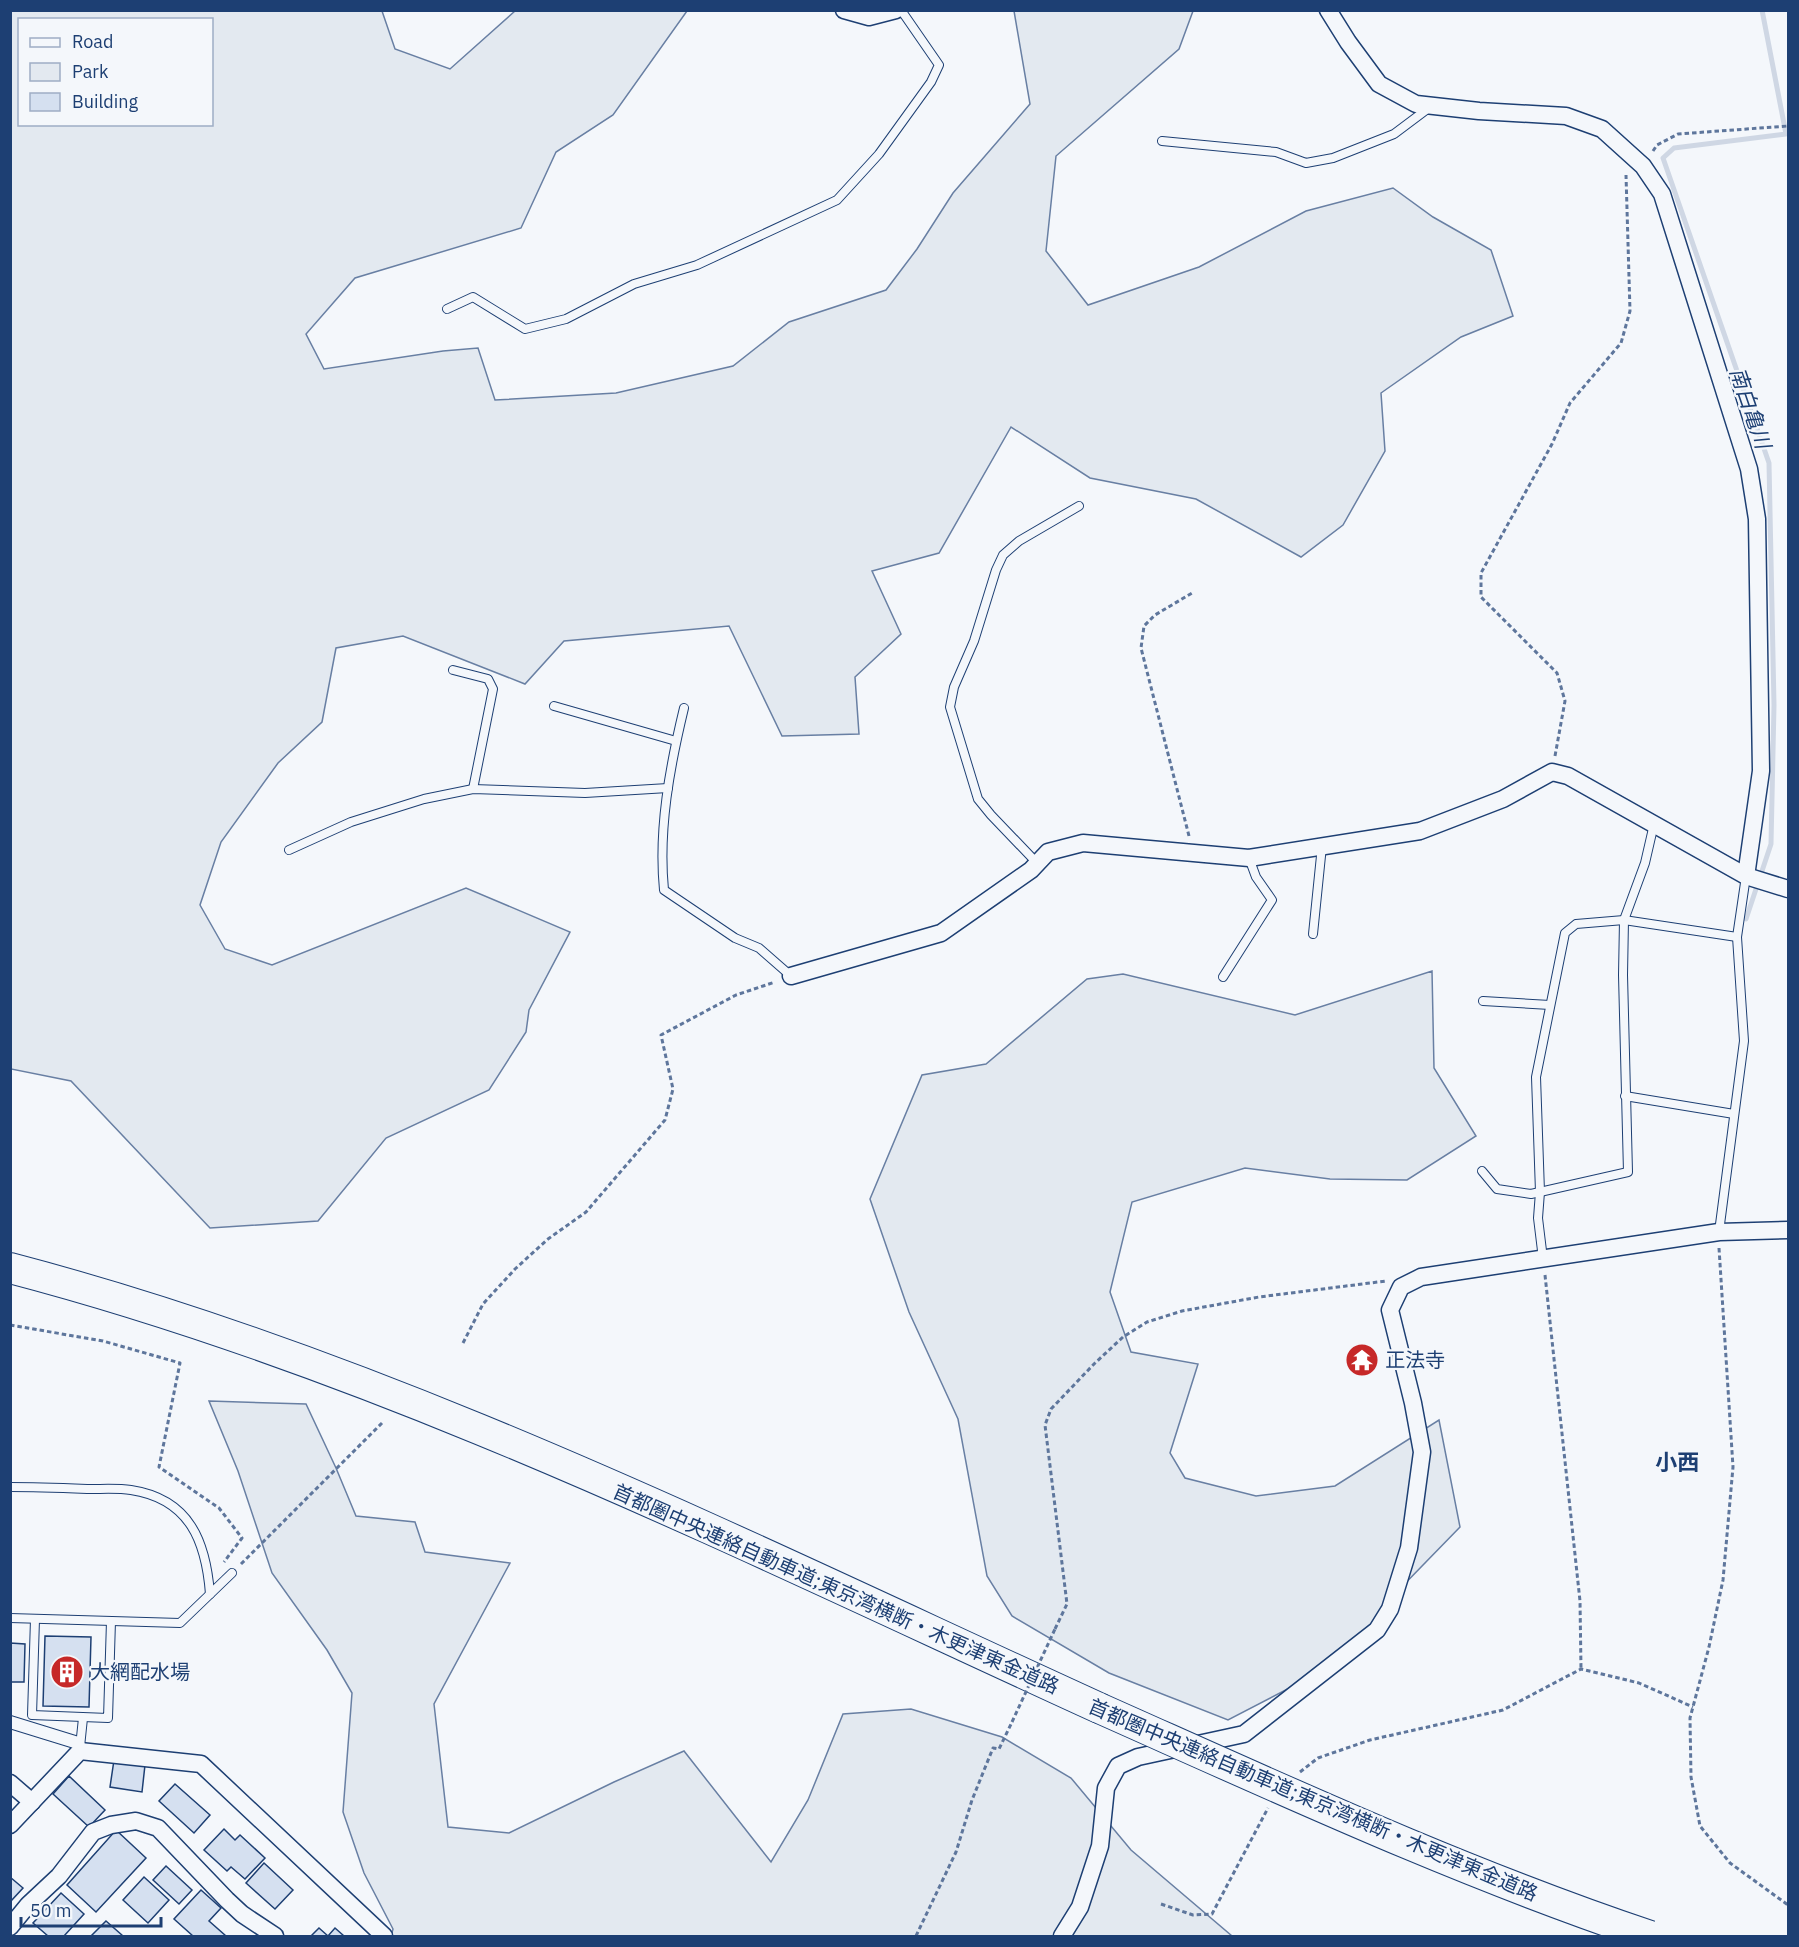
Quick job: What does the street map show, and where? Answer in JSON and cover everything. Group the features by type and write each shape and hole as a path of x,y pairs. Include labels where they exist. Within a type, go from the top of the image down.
{"highway":[{"name":"首都圏中央連絡自動車道;東京湾横断・木更津東金道路","path":"10,1269 67,1283 206,1327 391,1394 631,1495 1099,1708 1432,1856 1569,1909 1650,1936"}],"street":[{"path":"844,10 869,17 896,10"},
{"path":"1328,10 1379,84 1416,104 1479,111 1566,116 1602,129 1643,166 1662,194 1749,469 1757,519 1761,771 1746,876"},
{"path":"791,976 941,933 1031,870 1048,852 1083,843 1249,858 1420,831 1503,799 1552,772 1568,776 1746,876 1788,889"},
{"path":"1062,1936 1080,1907 1087,1887 1100,1846 1106,1788 1118,1766 1138,1757 1244,1734 1377,1630 1390,1609 1409,1548 1422,1452 1413,1403 1390,1310 1401,1287 1421,1277 1719,1232 1788,1230"},
{"path":"10,1722 78,1743 80,1750"},
{"path":"10,1825 80,1750"},
{"path":"80,1750 201,1764 384,1936"},
{"path":"10,1784 32,1802"},
{"path":"10,1928 28,1905 59,1876 93,1832 111,1825 136,1821 159,1828 242,1914 254,1930 275,1936"}],"lane":[{"path":"447,309 473,297 525,329 566,320 634,284 697,265 837,200 879,154 931,82 939,65 901,10"},
{"path":"1162,141 1276,152 1306,163 1333,158 1394,134 1432,105"},
{"path":"1037,863 978,799 950,707 954,687 974,641 996,570 1003,555 1019,542 1079,506"},
{"path":"453,670 488,679 493,689 473,789"},
{"path":"554,705 676,741"},
{"path":"684,708 668,788 662,870 664,890 735,938 759,948 791,976"},
{"path":"289,850 351,822 424,799 473,789 585,793 668,788"},
{"path":"1482,1171 1497,1189 1531,1194 1628,1172 1624,920 1645,863 1654,824"},
{"path":"1312,934 1322,846"},
{"path":"1223,977 1272,900 1256,877 1249,858"},
{"path":"1719,1232 1744,1041 1737,937 1746,876"},
{"path":"1543,1259 1538,1218 1540,1192 1536,1077 1565,933 1576,924 1624,920 1737,937"},
{"path":"1484,1001 1550,1005"},
{"path":"1625,1096 1734,1114"},
{"path":"10,1487 131,1490 152,1495 173,1506 189,1522 201,1542 208,1570 210,1594"},
{"path":"10,1618 180,1623 232,1573"},
{"path":"35,1619 32,1715 83,1718 108,1718 111,1621"},
{"path":"80,1750 83,1718"}],"path":[{"path":"1643,166 1657,145 1678,134 1788,126"},
{"path":"1552,772 1565,701 1557,673 1545,658 1481,597 1481,573 1552,444 1570,403 1621,343 1630,310 1626,149"},
{"path":"1192,593 1155,615 1144,626 1141,648 1193,852"},
{"path":"463,1343 483,1304 515,1269 548,1239 586,1212 665,1120 673,1089 661,1035 736,995 791,976"},
{"path":"1719,1232 1720,1290 1732,1467 1723,1580 1709,1647 1690,1718 1691,1777 1700,1826 1730,1863 1788,1905"},
{"path":"1543,1259 1580,1601 1581,1669"},
{"path":"916,1936 956,1852 972,1800 993,1748 999,1749 1067,1604 1045,1425 1051,1409 1123,1337 1147,1322 1182,1311 1259,1297 1386,1281"},
{"path":"10,1325 103,1341 180,1364 159,1467 219,1508 242,1538 223,1563 232,1573 382,1423"},
{"path":"1294,1777 1318,1758 1370,1740 1503,1710 1581,1669 1639,1683 1693,1707"},
{"path":"1161,1904 1193,1915 1212,1914 1266,1810 1273,1802"}],"green space":[{"path":"11,11 382,11 395,49 450,69 515,11 687,11 613,115 556,152 521,228 355,278 306,334 324,369 478,348 495,400 616,393 733,366 789,322 886,290 917,249 953,193 1030,104 1014,11 1193,11 1179,49 1056,156 1046,251 1088,305 1199,267 1306,211 1393,188 1433,217 1491,250 1513,316 1461,337 1381,393 1385,451 1343,525 1301,557 1196,499 1090,478 1011,427 939,553 872,571 901,634 855,677 859,734 782,736 729,626 564,641 525,684 403,636 336,648 322,722 278,763 221,842 200,905 225,949 272,965 466,888 570,932 529,1010 526,1032 489,1090 386,1138 318,1221 210,1228 71,1081 11,1069"},
{"path":"1432,971 1434,1068 1476,1136 1407,1180 1330,1179 1245,1168 1132,1202 1110,1292 1131,1352 1198,1364 1170,1453 1185,1478 1256,1496 1335,1486 1439,1420 1460,1527 1388,1601 1353,1655 1228,1720 1109,1673 1012,1616 987,1576 958,1419 909,1312 870,1199 922,1075 986,1064 1087,979 1123,974 1295,1015"},
{"path":"209,1401 306,1404 356,1516 415,1522 425,1552 510,1563 434,1704 448,1827 509,1833 684,1751 771,1862 808,1800 843,1714 911,1709 1002,1737 1071,1778 1131,1850 1232,1936 391,1936 393,1929 364,1873 343,1812 352,1693 327,1650 272,1573 238,1471"}],"building":[{"name":"大網配水場","path":"45,1636 91,1637 89,1707 43,1706"},
{"path":"10,1643 25,1644 24,1682 10,1682"},
{"path":"114,1760 145,1765 142,1792 110,1787"},
{"path":"69,1776 105,1810 89,1827 53,1794"},
{"path":"175,1784 210,1815 194,1833 159,1801"},
{"path":"224,1829 235,1840 240,1835 265,1858 245,1879 231,1867 227,1871 204,1850"},
{"path":"116,1830 146,1858 96,1912 67,1885"},
{"path":"264,1863 293,1890 275,1909 246,1883"},
{"path":"166,1866 192,1890 179,1904 153,1880"},
{"path":"10,1877 23,1888 10,1902"},
{"path":"144,1877 169,1900 148,1923 123,1900"},
{"path":"201,1890 221,1908 209,1921 226,1936 193,1936 174,1919"},
{"path":"61,1893 84,1914 64,1936 48,1936 33,1923"},
{"path":"106,1921 123,1936 91,1936"},
{"path":"319,1928 328,1936 311,1936"},
{"path":"335,1928 344,1936 328,1936"}],"waterway":[{"name":"南白亀川","path":"1746,919 1771,844 1774,705 1769,463 1663,158 1674,148 1786,134 1762,10"}],"place":[{"name":"正法寺","path":"1362,1360"},
{"name":"大網配水場","path":"67,1672"}],"district":[{"name":"小西","path":"1677,1462"}]}
